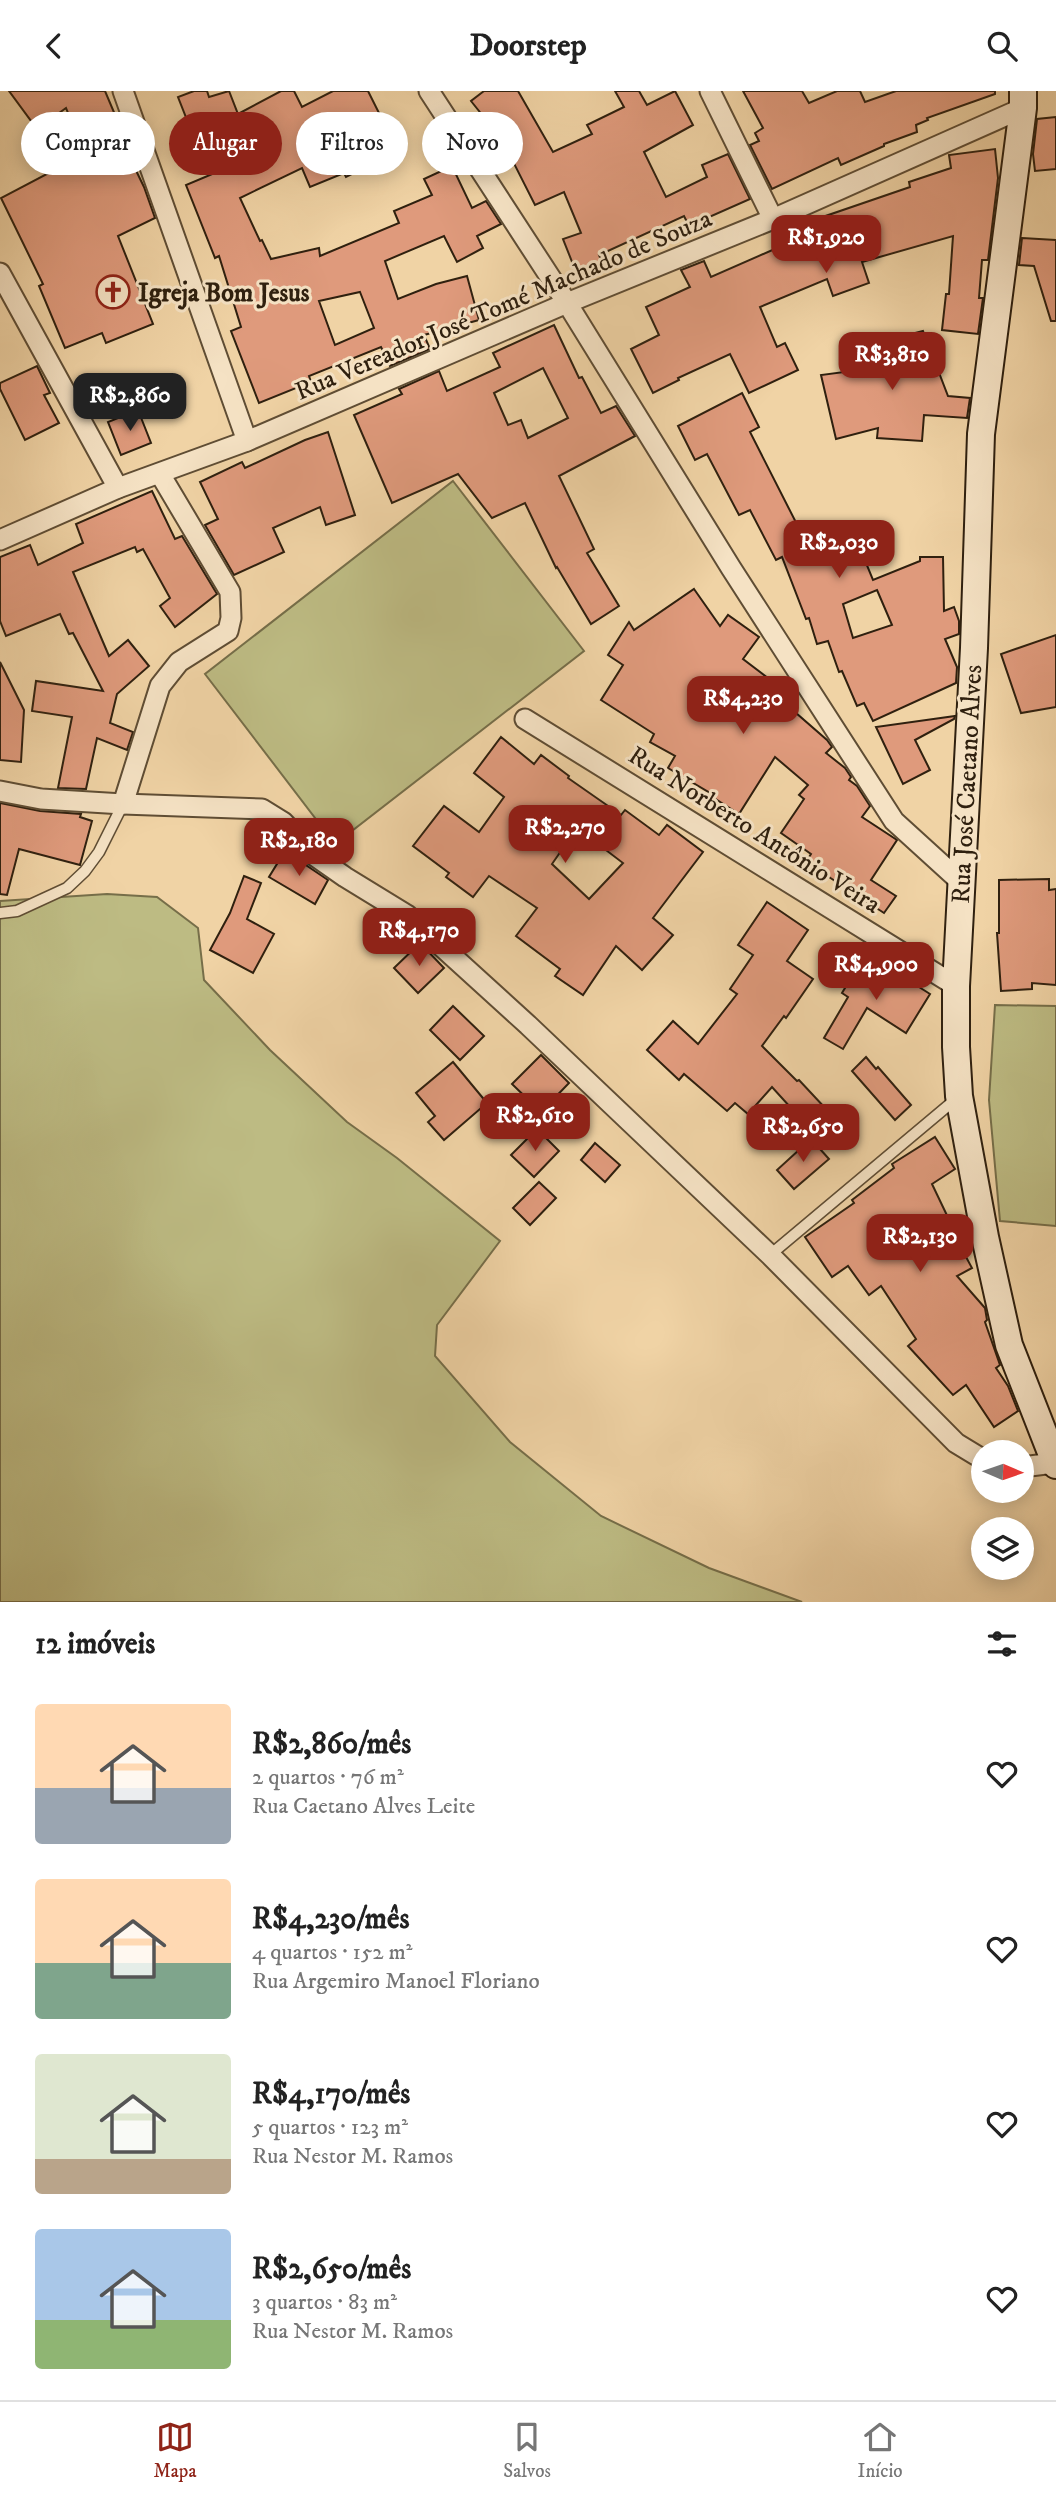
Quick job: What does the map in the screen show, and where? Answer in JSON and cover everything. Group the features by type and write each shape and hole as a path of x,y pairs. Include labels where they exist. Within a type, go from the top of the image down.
{"street":[{"path":"123,91 247,442"},
{"path":"429,91 567,303 731,568 894,821 961,882"},
{"path":"710,91 773,219"},
{"name":"Rua Vereador José Tomé Machado de Souza","path":"0,541 118,488 247,442 567,303 773,219 1023,100"},
{"name":"Rua José Caetano Alves","path":"1023,100 981,434 974,648 956,986 959,1096 985,1237 1009,1345 1055,1464"},
{"path":"0,273 118,488"},
{"path":"123,804 160,686 179,661 228,631 231,618 230,592 160,474"},
{"name":"Rua Norberto Antônio Veira","path":"525,719 956,986"},
{"path":"0,792 41,799 262,809 283,822 315,856 407,915 528,1025 770,1255 956,1443 971,1452"},
{"path":"1034,1466 1055,1464"}],"lane":[{"path":"0,913 17,911 67,888 85,871 99,852 123,804"},
{"path":"770,1255 959,1096"}],"shaded area":[{"path":"453,481 584,651 335,844 205,674"},
{"path":"107,894 157,897 198,928 204,980 270,1050 347,1122 397,1158 500,1241 437,1325 435,1356 510,1442 601,1516 709,1568 802,1602 0,1602 0,901"},
{"path":"995,1005 1056,1006 1056,1226 1000,1221 989,1100"}],"building":[{"path":"9,91 105,91 114,112 68,112 66,108 60,112 24,112"},
{"path":"194,91 207,91 209,97 229,91 237,112 184,112 178,97"},
{"path":"281,91 294,91 302,107 333,91 368,91 378,112 296,112 296,171 240,198 260,241 262,240 271,259 319,248 320,256 399,223 394,211 432,195 424,179 433,175 456,175 472,208 486,201 501,224 477,236 483,248 457,262 444,236 385,261 398,299 436,284 467,276 479,320 424,335 430,349 390,366 381,347 309,376 311,382 259,403 231,331 241,327 219,256 215,258 186,185 210,175 282,175 282,112 242,112","holes":["360,292 374,328 335,345 319,301"]},
{"path":"484,91 518,91 553,152 592,134 587,125 624,107 615,91 639,91 647,105 675,91 693,125 644,152 666,197 707,177 702,165 728,154 750,199 689,226 684,216 599,255 604,267 578,277 563,239 581,233 564,192 535,205 520,175 523,175 523,112 480,112 471,101"},
{"path":"743,91 802,91 809,103 837,91 860,91 865,102 896,91 995,91 995,94 927,118 928,120 916,125 917,132 884,144 841,165 838,158 772,189 750,145 759,141 755,133 763,128"},
{"path":"1056,117 1056,169 1035,171 1033,154 1037,119"},
{"path":"995,149 998,178 988,260 982,260 979,298 983,298 978,334 942,330 946,294 949,294 953,236 862,262 869,283 833,296 827,279 760,307 777,347 785,343 798,370 749,393 730,354 653,393 631,349 659,335 646,307 690,287 681,270 704,261 711,277 811,233 808,222 910,187 909,182 951,168 949,155"},
{"path":"45,175 138,175 155,218 118,236 153,324 106,343 102,333 65,348 39,286 43,284 1,198"},
{"path":"305,175 339,175 310,187"},
{"path":"1022,238 1056,240 1056,321 1051,321 1034,266 1019,265"},
{"path":"554,325 579,378 582,377 601,413 616,406 635,436 559,476 594,549 587,553 619,606 591,624 556,568 525,503 492,518 458,474 392,503 354,415 402,394 399,389 439,371 447,391 500,367 493,353","holes":["543,368 568,418 528,438 521,420 508,425 494,393"]},
{"path":"923,331 948,396 970,398 967,418 924,415 922,441 877,438 878,428 836,439 821,375 875,368 869,345"},
{"path":"37,366 50,393 44,395 59,423 25,440 0,389 0,383"},
{"path":"742,393 759,427 750,432 811,552 822,547 825,555 857,541 873,580 920,561 920,557 943,557 944,611 954,607 959,621 959,634 945,639 957,667 956,683 873,721 864,703 857,706 842,671 839,672 828,641 817,644 809,618 806,619 782,557 776,560 750,510 739,515 707,454 695,460 678,426","holes":["877,590 892,625 853,638 843,604"]},
{"path":"138,410 151,443 121,455 108,422"},
{"path":"328,432 355,515 326,525 320,507 273,528 284,552 234,575 205,525 218,519 200,482 242,462 245,468"},
{"path":"152,491 175,539 182,536 217,594 175,627 160,606 170,598 143,549 137,552 135,547 73,572 109,656 128,640 149,666 117,694 110,723 133,732 127,750 97,738 86,789 58,788 72,717 32,711 36,681 103,691 60,614 6,636 0,621 0,557 30,545 38,565 83,543 76,524"},
{"path":"694,589 720,626 728,615 759,637 743,659 777,685 772,692 827,740 832,747 826,753 845,768 851,777 849,780 857,786 870,806 862,817 897,840 871,880 896,896 884,913 806,862 811,854 781,833 804,799 799,795 808,785 775,757 739,814 668,768 675,756 650,742 654,734 601,700 623,665 608,655 629,622 634,630"},
{"path":"1056,635 1056,707 1021,713 1001,654"},
{"path":"0,662 24,710 21,762 0,760"},
{"path":"955,716 915,740 930,770 903,784 876,727"},
{"path":"501,737 534,764 541,755 569,776 568,778 621,815 625,810 659,835 667,825 703,852 653,918 673,935 642,970 616,946 583,995 555,976 560,969 516,936 537,908 489,876 473,897 446,877 449,873 413,846 444,806 479,832 504,797 474,773","holes":["577,828 623,863 589,899 552,864"]},
{"path":"0,803 40,811 81,814 80,817 92,821 80,865 19,849 7,895 0,894"},
{"path":"285,851 328,880 315,904 269,877"},
{"path":"244,876 261,883 247,919 274,934 253,973 210,950 230,913"},
{"path":"1049,879 1049,890 1056,889 1056,985 1032,983 1032,989 1001,991 997,933 999,880"},
{"path":"767,902 808,930 787,961 813,979 786,1018 784,1016 762,1046 799,1080 840,1124 821,1141 772,1087 748,1114 735,1103 727,1111 684,1074 679,1080 647,1050 673,1021 698,1044 737,994 730,989 753,955 738,945"},
{"path":"420,943 444,968 418,993 394,968"},
{"path":"862,960 892,980 897,973 930,994 906,1033 867,1008 843,1049 824,1038 848,997 842,993"},
{"path":"453,1006 484,1036 460,1060 430,1030"},
{"path":"541,1055 569,1083 541,1112 512,1084"},
{"path":"866,1057 911,1105 895,1120 852,1071"},
{"path":"453,1062 487,1103 444,1140 428,1122 435,1116 416,1093"},
{"path":"537,1129 559,1151 534,1177 511,1155"},
{"path":"935,1137 955,1169 932,1184 954,1230 952,1231 972,1268 957,1276 985,1308 985,1322 1000,1365 996,1368 1008,1386 1018,1411 994,1427 966,1385 953,1395 908,1346 916,1339 881,1286 869,1295 848,1266 832,1277 805,1237 854,1203 852,1200 894,1168 892,1164"},
{"path":"811,1139 829,1159 794,1189 777,1170"},
{"path":"595,1143 620,1165 605,1182 581,1160"},
{"path":"539,1182 556,1198 530,1225 513,1208"}],"place":[{"name":"Igreja Bom Jesus","path":"113,292"}]}
